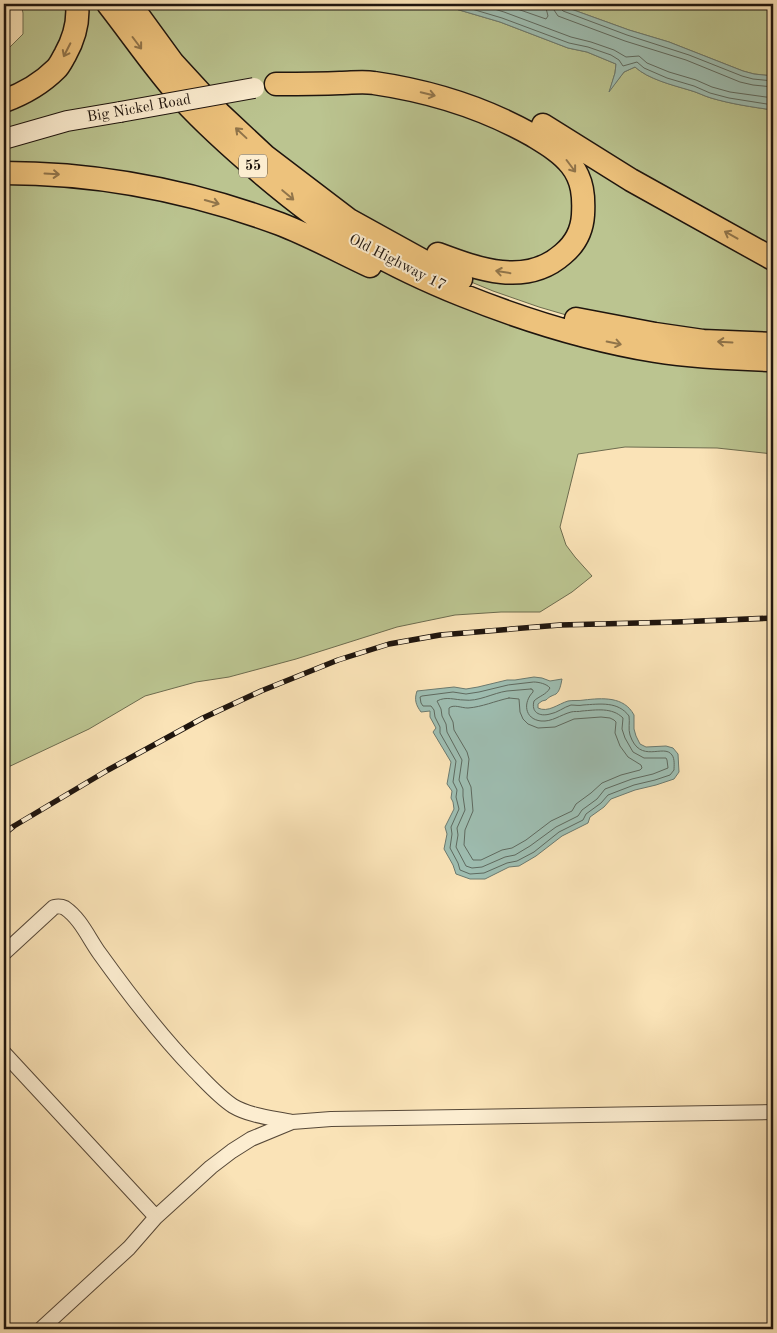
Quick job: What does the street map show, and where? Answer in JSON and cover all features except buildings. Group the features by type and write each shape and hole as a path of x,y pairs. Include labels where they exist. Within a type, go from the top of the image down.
{"main road":[{"path":"4,100 30,88 58,68 76,31 77,4"},
{"name":"Old Highway 17","path":"108,4 183,100 224,140 300,206 365,249 398,267 507,313 610,342 656,351 690,355 773,360"},
{"name":"Old Highway 17","path":"130,4 173,63 219,113 265,156 349,220 425,262 476,285 538,308 580,320 703,340 773,344"},
{"path":"265,86 322,70 374,69 433,80 479,93 534,120 632,180 773,259"},
{"path":"265,86 373,83 424,93 467,105 511,124 553,149 571,165 579,178 583,191 581,228 577,237 569,248 551,263 540,269 527,272 513,274 483,269 452,259 412,242 377,236"},
{"name":"Big Nickel Road","path":"4,139 67,121 265,86"},
{"path":"4,173 65,175 143,185 193,197 282,225 408,282 435,284"}],"street":[{"path":"4,953 54,907 59,906 66,909 78,920 99,953 158,1030 216,1092 244,1111 292,1122 331,1119 773,1112"},
{"path":"4,1053 156,1217"},
{"path":"41,1329 129,1248 156,1217 211,1167 251,1139 292,1122"}],"green space":[{"path":"21,4 107,4 164,80 475,301 773,361 773,454 717,448 625,447 578,454 560,527 566,545 592,576 572,592 540,612 455,615 397,627 296,659 229,677 196,682 145,696 89,729 4,769 4,49 10,47 23,34"},
{"path":"131,4 433,4 500,22 616,64 610,90 624,72 635,67 668,84 711,98 734,104 773,110 773,343 580,319 539,307 459,277 295,179"},
{"path":"557,4 773,4 773,76 743,71 669,42"}],"water":[{"path":"433,4 557,4 669,42 743,71 773,76 773,110 734,104 711,98 653,78 635,67 624,72 609,92 616,64 500,22"},
{"path":"534,677 550,681 562,679 557,693 538,704 538,708 549,709 568,701 598,699 619,701 624,704 634,715 634,729 640,744 646,747 666,746 673,748 678,754 679,772 674,779 611,799 604,807 590,817 588,823 562,836 536,856 519,866 509,867 485,879 470,879 456,874 444,849 447,834 445,827 454,809 451,798 452,791 447,784 451,762 433,732 436,728 430,717 430,711 421,712 416,700 416,694 417,691 454,687 466,689 507,680"}],"railway":[{"path":"4,834 14,826 108,770 203,718 261,691 338,660 389,644 440,635 560,625 773,618"}]}
